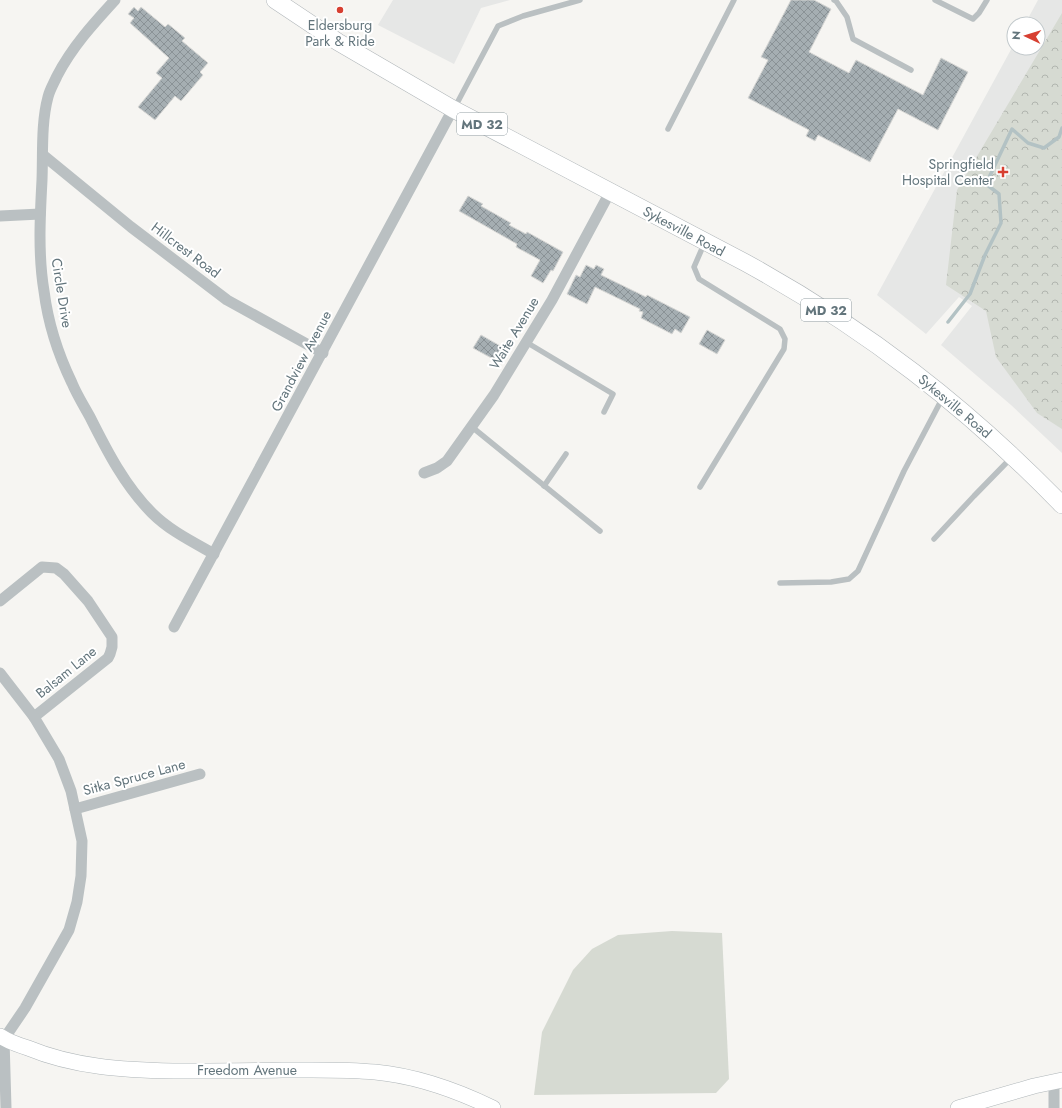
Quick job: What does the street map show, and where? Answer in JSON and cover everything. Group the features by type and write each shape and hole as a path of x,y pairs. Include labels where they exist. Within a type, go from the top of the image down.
{"main road":[{"name":"Sykesville Road","path":"275,0 362,57 454,110 777,280 848,324 899,360 944,395 1013,456 1062,505"}],"street":[{"name":"Circle Drive","path":"115,0 77,44 62,68 48,96 42,155 40,214 40,263 48,314 53,336 71,382 109,455 121,474 140,499 162,522 192,542 214,554"},
{"name":"Grandview Avenue","path":"174,626 454,110"},
{"name":"Hillcrest Road","path":"42,155 131,227 227,300 323,353"},
{"name":"Waite Avenue","path":"424,473 437,468 447,461 494,395 552,300 610,192"},
{"path":"0,216 40,214"},
{"name":"Balsam Lane","path":"0,601 42,567 56,568 64,574 88,601 112,637 112,646 108,658 34,717"},
{"path":"0,674 34,717 59,759 71,790 82,841 81,876 77,902 69,930 25,1008 2,1038 6,1108"},
{"name":"Sitka Spruce Lane","path":"75,809 200,774"},
{"name":"Freedom Avenue","path":"2,1038 44,1055 70,1062 114,1069 215,1071 333,1070 381,1073 428,1082 454,1091 493,1108"},
{"path":"958,1108 1034,1086 1058,1081 1054,1108"}],"lane":[{"path":"454,110 498,26 524,16 580,0"},
{"path":"668,129 734,0"},
{"path":"834,0 847,17 853,39 911,70"},
{"path":"935,0 973,19 979,13 987,0"},
{"path":"700,487 784,349 785,339 780,328 699,279 694,267 705,242"},
{"path":"526,342 613,394 604,412"},
{"path":"780,583 831,582 849,579 858,571 904,471 944,395"},
{"path":"472,427 600,531"},
{"path":"544,486 566,454"},
{"path":"934,539 1013,456"}],"shaded area":[{"path":"393,0 510,0 481,8 454,64 378,25"},
{"name":"Springfield Hospital Center","path":"1038,0 1062,0 1062,453 1011,405 941,345 972,306 959,297 926,334 877,295 1007,56 1046,56 1046,16 1029,16"}],"green space":[{"name":"Springfield Hospital Center","path":"1062,13 1062,429 1037,413 996,357 986,311 946,285 957,190 1036,56 1046,56 1046,40"},
{"path":"672,931 722,933 729,1079 716,1093 534,1095 542,1032 573,970 592,949 618,935"}],"building":[{"path":"791,0 814,0 831,9 809,52 849,73 856,60 923,95 941,58 968,72 938,130 898,109 870,162 818,135 815,141 806,136 809,130 748,98 768,60 761,57"},
{"path":"134,7 138,11 141,7 165,27 168,24 185,38 182,41 208,63 200,72 203,75 181,101 175,96 155,120 138,107 162,78 156,73 169,58 130,23 134,18 128,14"},
{"path":"468,196 483,204 481,206 511,223 509,225 526,234 527,232 563,252 553,271 551,270 543,283 531,276 540,260 516,247 517,244 459,211"},
{"path":"586,265 594,269 596,265 604,269 601,275 646,297 647,295 690,317 681,333 675,329 672,334 641,318 643,312 639,311 640,309 595,287 587,304 567,294 576,275 580,277"},
{"path":"707,330 725,340 717,354 699,344"},
{"path":"481,335 502,347 495,360 473,348"}],"waterway":[{"path":"948,322 970,294 985,255 1001,223 999,194 986,184 1012,129 1028,143 1044,148 1059,137 1062,128"}],"place":[{"name":"Eldersburg Park & Ride","path":"340,10"},
{"name":"Springfield Hospital Center","path":"1003,172"}]}
